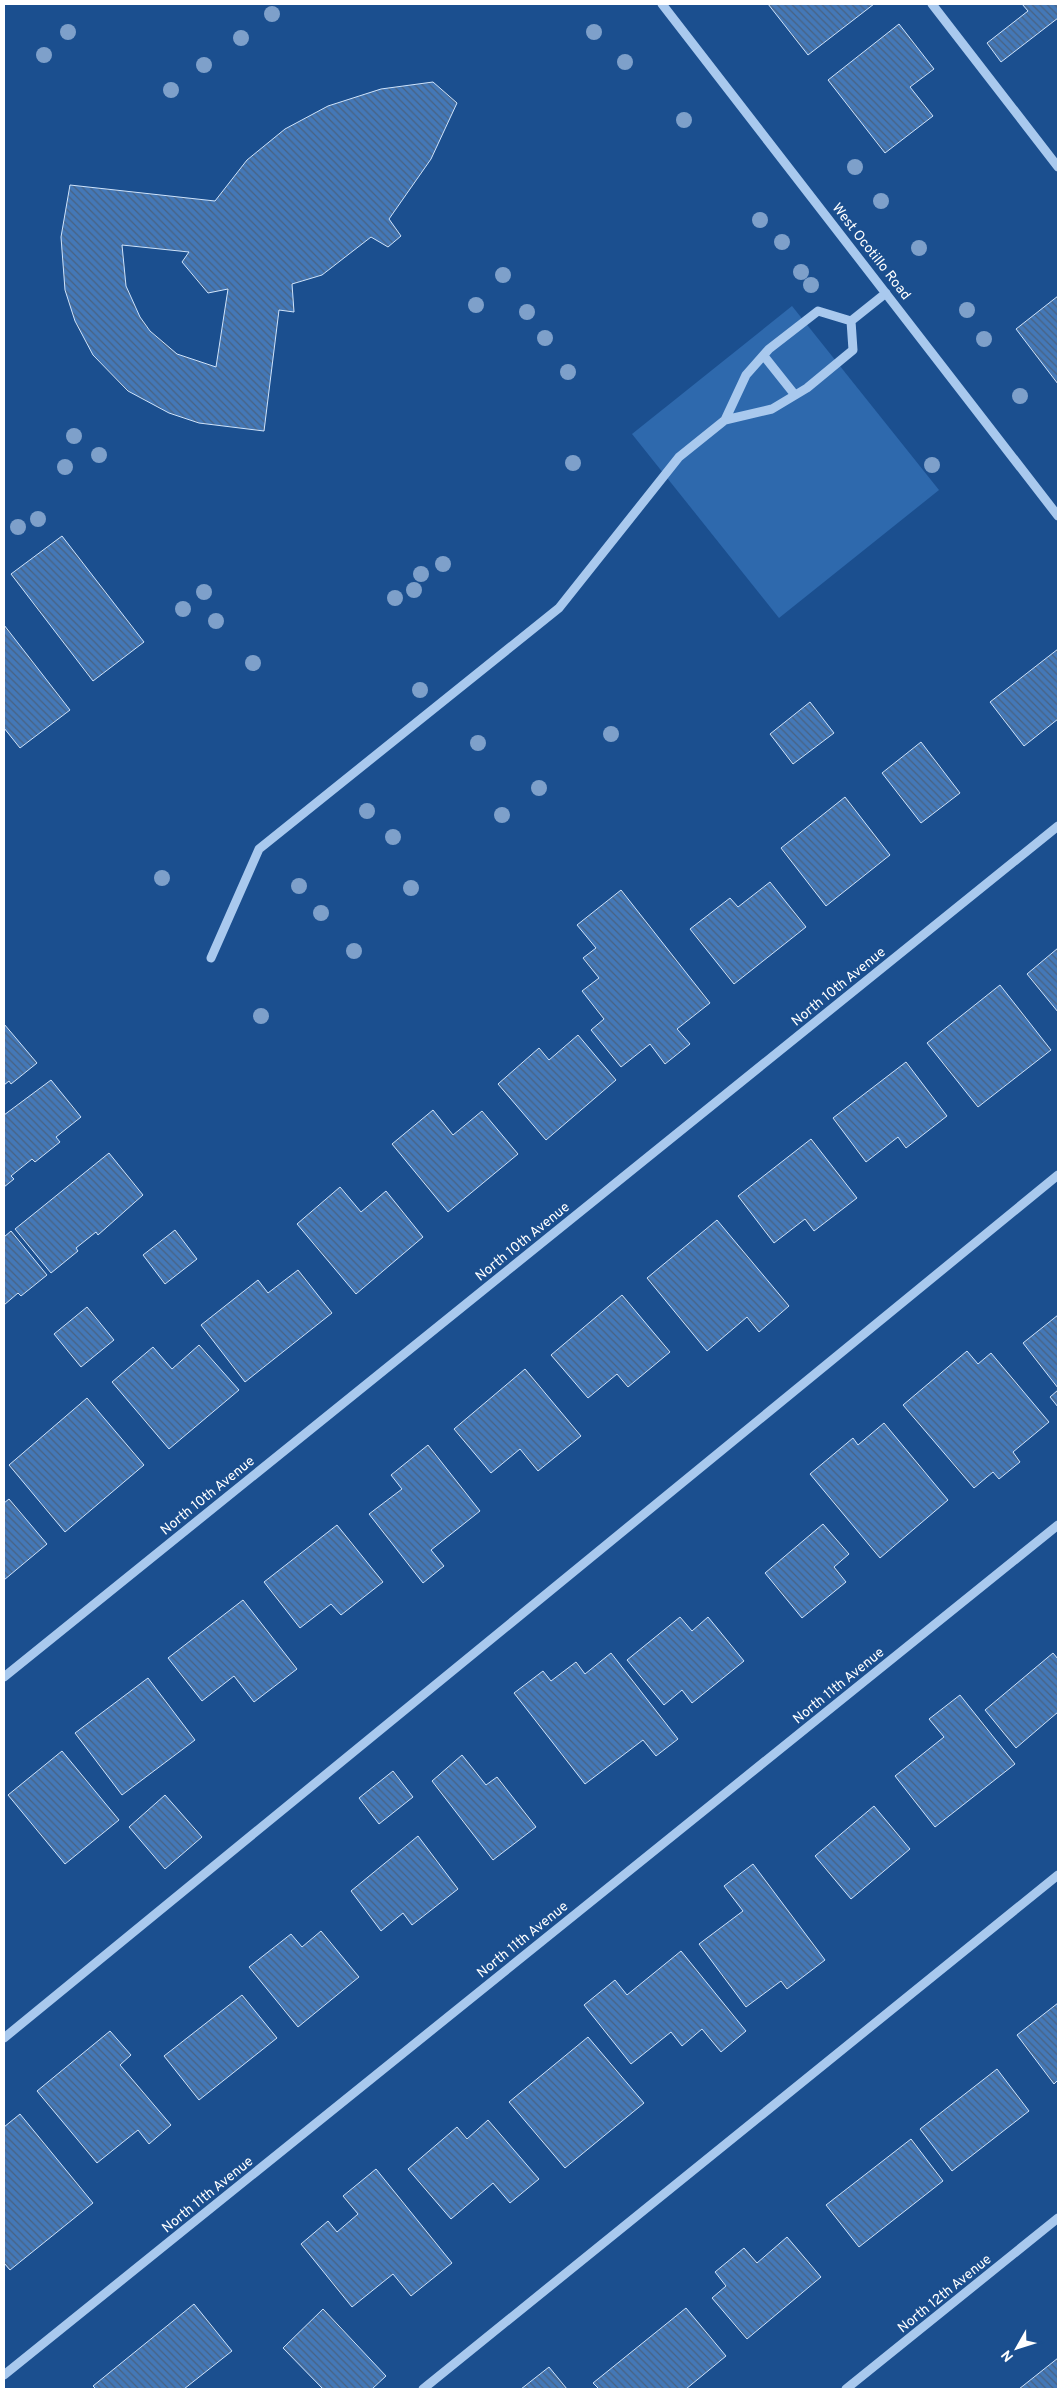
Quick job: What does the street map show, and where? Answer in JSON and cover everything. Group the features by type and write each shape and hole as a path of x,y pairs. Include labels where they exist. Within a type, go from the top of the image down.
{"street":[{"name":"West Ocotillo Road","path":"662,4 1058,516"},
{"path":"932,4 1058,168"},
{"path":"851,321 886,293"},
{"path":"725,420 746,375 769,349 818,311 851,321"},
{"path":"211,958 259,849 559,608 679,457 725,420 772,409 795,396 853,350 851,321"},
{"path":"764,356 795,396"},
{"name":"North 10th Avenue","path":"4,1677 1058,826"},
{"path":"4,2038 1058,1175"},
{"name":"North 11th Avenue","path":"4,2375 1058,1525"},
{"path":"423,2389 1058,1875"},
{"name":"North 12th Avenue","path":"846,2389 1058,2218"}],"shaded area":[{"path":"792,306 939,490 779,618 632,434"}],"building":[{"path":"768,4 874,4 808,55"},
{"path":"1022,4 1058,4 1058,18 1001,62 987,43 1028,11"},
{"path":"899,24 934,69 910,87 933,116 885,153 828,80"},
{"path":"433,82 457,103 431,159 389,219 401,236 388,247 371,237 322,275 292,284 294,312 279,310 264,431 199,423 169,413 128,391 93,355 75,321 65,290 61,237 70,185 215,201 247,160 285,129 328,106 381,89","holes":["122,245 189,252 182,262 208,293 228,289 216,367 177,354 150,331 140,317 126,286"]},
{"path":"1058,296 1058,384 1016,329"},
{"path":"62,536 144,642 93,681 11,574"},
{"path":"4,625 70,710 20,748 4,728"},
{"path":"1058,649 1058,719 1024,746 990,702"},
{"path":"810,702 834,733 793,764 770,734"},
{"path":"921,742 960,793 921,823 882,773"},
{"path":"845,797 890,855 826,906 781,848"},
{"path":"770,882 806,927 734,984 690,929 730,898 738,907"},
{"path":"621,890 710,1003 677,1029 690,1044 665,1064 650,1044 621,1067 591,1030 604,1019 582,991 599,978 583,958 596,948 577,925"},
{"path":"1058,948 1058,1012 1027,974"},
{"path":"1000,985 1051,1050 978,1107 927,1043"},
{"path":"4,1024 37,1063 11,1084 9,1081 4,1085"},
{"path":"578,1035 616,1080 546,1140 498,1084 539,1048 549,1060"},
{"path":"906,1062 947,1116 906,1148 898,1137 866,1162 833,1118"},
{"path":"51,1080 81,1117 56,1137 60,1142 35,1162 32,1159 11,1176 14,1179 4,1187 4,1115"},
{"path":"433,1110 453,1135 482,1111 518,1154 448,1212 392,1144"},
{"path":"811,1139 857,1198 814,1231 805,1219 774,1243 738,1196"},
{"path":"109,1153 143,1195 98,1235 96,1232 76,1248 78,1251 51,1273 15,1229"},
{"path":"340,1187 361,1212 386,1191 423,1237 356,1294 297,1224"},
{"path":"717,1220 789,1306 759,1332 747,1317 707,1351 647,1278"},
{"path":"175,1230 197,1259 165,1284 143,1255"},
{"path":"11,1231 47,1275 21,1296 18,1293 4,1305 4,1237"},
{"path":"298,1270 332,1313 245,1382 201,1325 258,1280 268,1293"},
{"path":"622,1295 670,1352 628,1387 617,1374 588,1398 551,1355"},
{"path":"87,1307 114,1340 81,1367 54,1334"},
{"path":"1058,1315 1058,1388 1023,1343"},
{"path":"199,1345 239,1390 169,1449 112,1382 153,1347 172,1369"},
{"path":"967,1351 978,1364 991,1353 1049,1422 1013,1452 1020,1462 999,1479 993,1472 974,1488 903,1405"},
{"path":"525,1369 581,1436 538,1471 520,1449 491,1473 454,1429"},
{"path":"1058,1390 1058,1407 1050,1397"},
{"path":"87,1398 144,1465 65,1532 9,1465"},
{"path":"884,1423 948,1500 880,1558 810,1474 853,1438 858,1445"},
{"path":"428,1445 480,1511 431,1550 444,1566 423,1583 369,1514 402,1489 391,1475"},
{"path":"9,1499 47,1544 4,1580 4,1503"},
{"path":"823,1524 849,1554 834,1567 846,1582 802,1618 765,1573"},
{"path":"337,1525 383,1582 341,1615 331,1604 300,1628 264,1582"},
{"path":"243,1600 297,1669 254,1702 234,1676 202,1701 168,1658"},
{"path":"680,1617 692,1631 708,1617 744,1661 692,1703 682,1690 664,1705 627,1660"},
{"path":"611,1653 678,1739 656,1756 643,1740 585,1784 514,1693 543,1671 551,1681 576,1662 585,1674"},
{"path":"1053,1653 1058,1659 1058,1712 1016,1748 985,1710"},
{"path":"148,1678 195,1740 122,1795 75,1733"},
{"path":"960,1695 1015,1764 935,1827 895,1776 944,1737 929,1719"},
{"path":"62,1751 119,1820 65,1864 8,1795"},
{"path":"462,1755 486,1785 497,1777 536,1827 493,1860 432,1781"},
{"path":"393,1771 413,1797 379,1824 359,1798"},
{"path":"165,1795 202,1837 165,1869 129,1827"},
{"path":"874,1806 910,1849 851,1899 815,1856"},
{"path":"418,1836 458,1889 412,1925 403,1913 381,1931 351,1891"},
{"path":"753,1864 825,1960 787,1989 781,1981 746,2007 699,1944 743,1911 724,1886"},
{"path":"321,1931 359,1977 298,2027 249,1967 291,1934 302,1947"},
{"path":"681,1951 746,2031 721,2052 702,2029 682,2046 671,2032 631,2064 584,2005 615,1980 627,1995"},
{"path":"242,1995 277,2038 199,2100 164,2056"},
{"path":"1058,2003 1058,2080 1054,2084 1017,2035"},
{"path":"110,2031 131,2055 120,2065 171,2125 149,2144 138,2130 97,2163 37,2091"},
{"path":"588,2037 644,2103 565,2168 509,2102"},
{"path":"997,2069 1029,2111 952,2171 920,2129"},
{"path":"20,2114 93,2203 10,2270 4,2263 4,2127"},
{"path":"488,2120 539,2179 510,2203 493,2183 451,2219 408,2169 457,2127 467,2139"},
{"path":"911,2139 943,2181 859,2247 826,2205"},
{"path":"376,2169 452,2263 411,2296 393,2274 352,2307 301,2244 328,2221 337,2232 358,2214 343,2196"},
{"path":"787,2237 821,2277 747,2339 712,2298 726,2286 715,2272 744,2248 757,2263"},
{"path":"194,2304 232,2351 184,2389 96,2389 93,2386"},
{"path":"686,2308 726,2356 686,2389 599,2389 593,2383"},
{"path":"323,2309 386,2376 372,2389 323,2389 283,2348"},
{"path":"1058,2358 1058,2389 1019,2389"},
{"path":"549,2367 567,2389 521,2389"}]}
